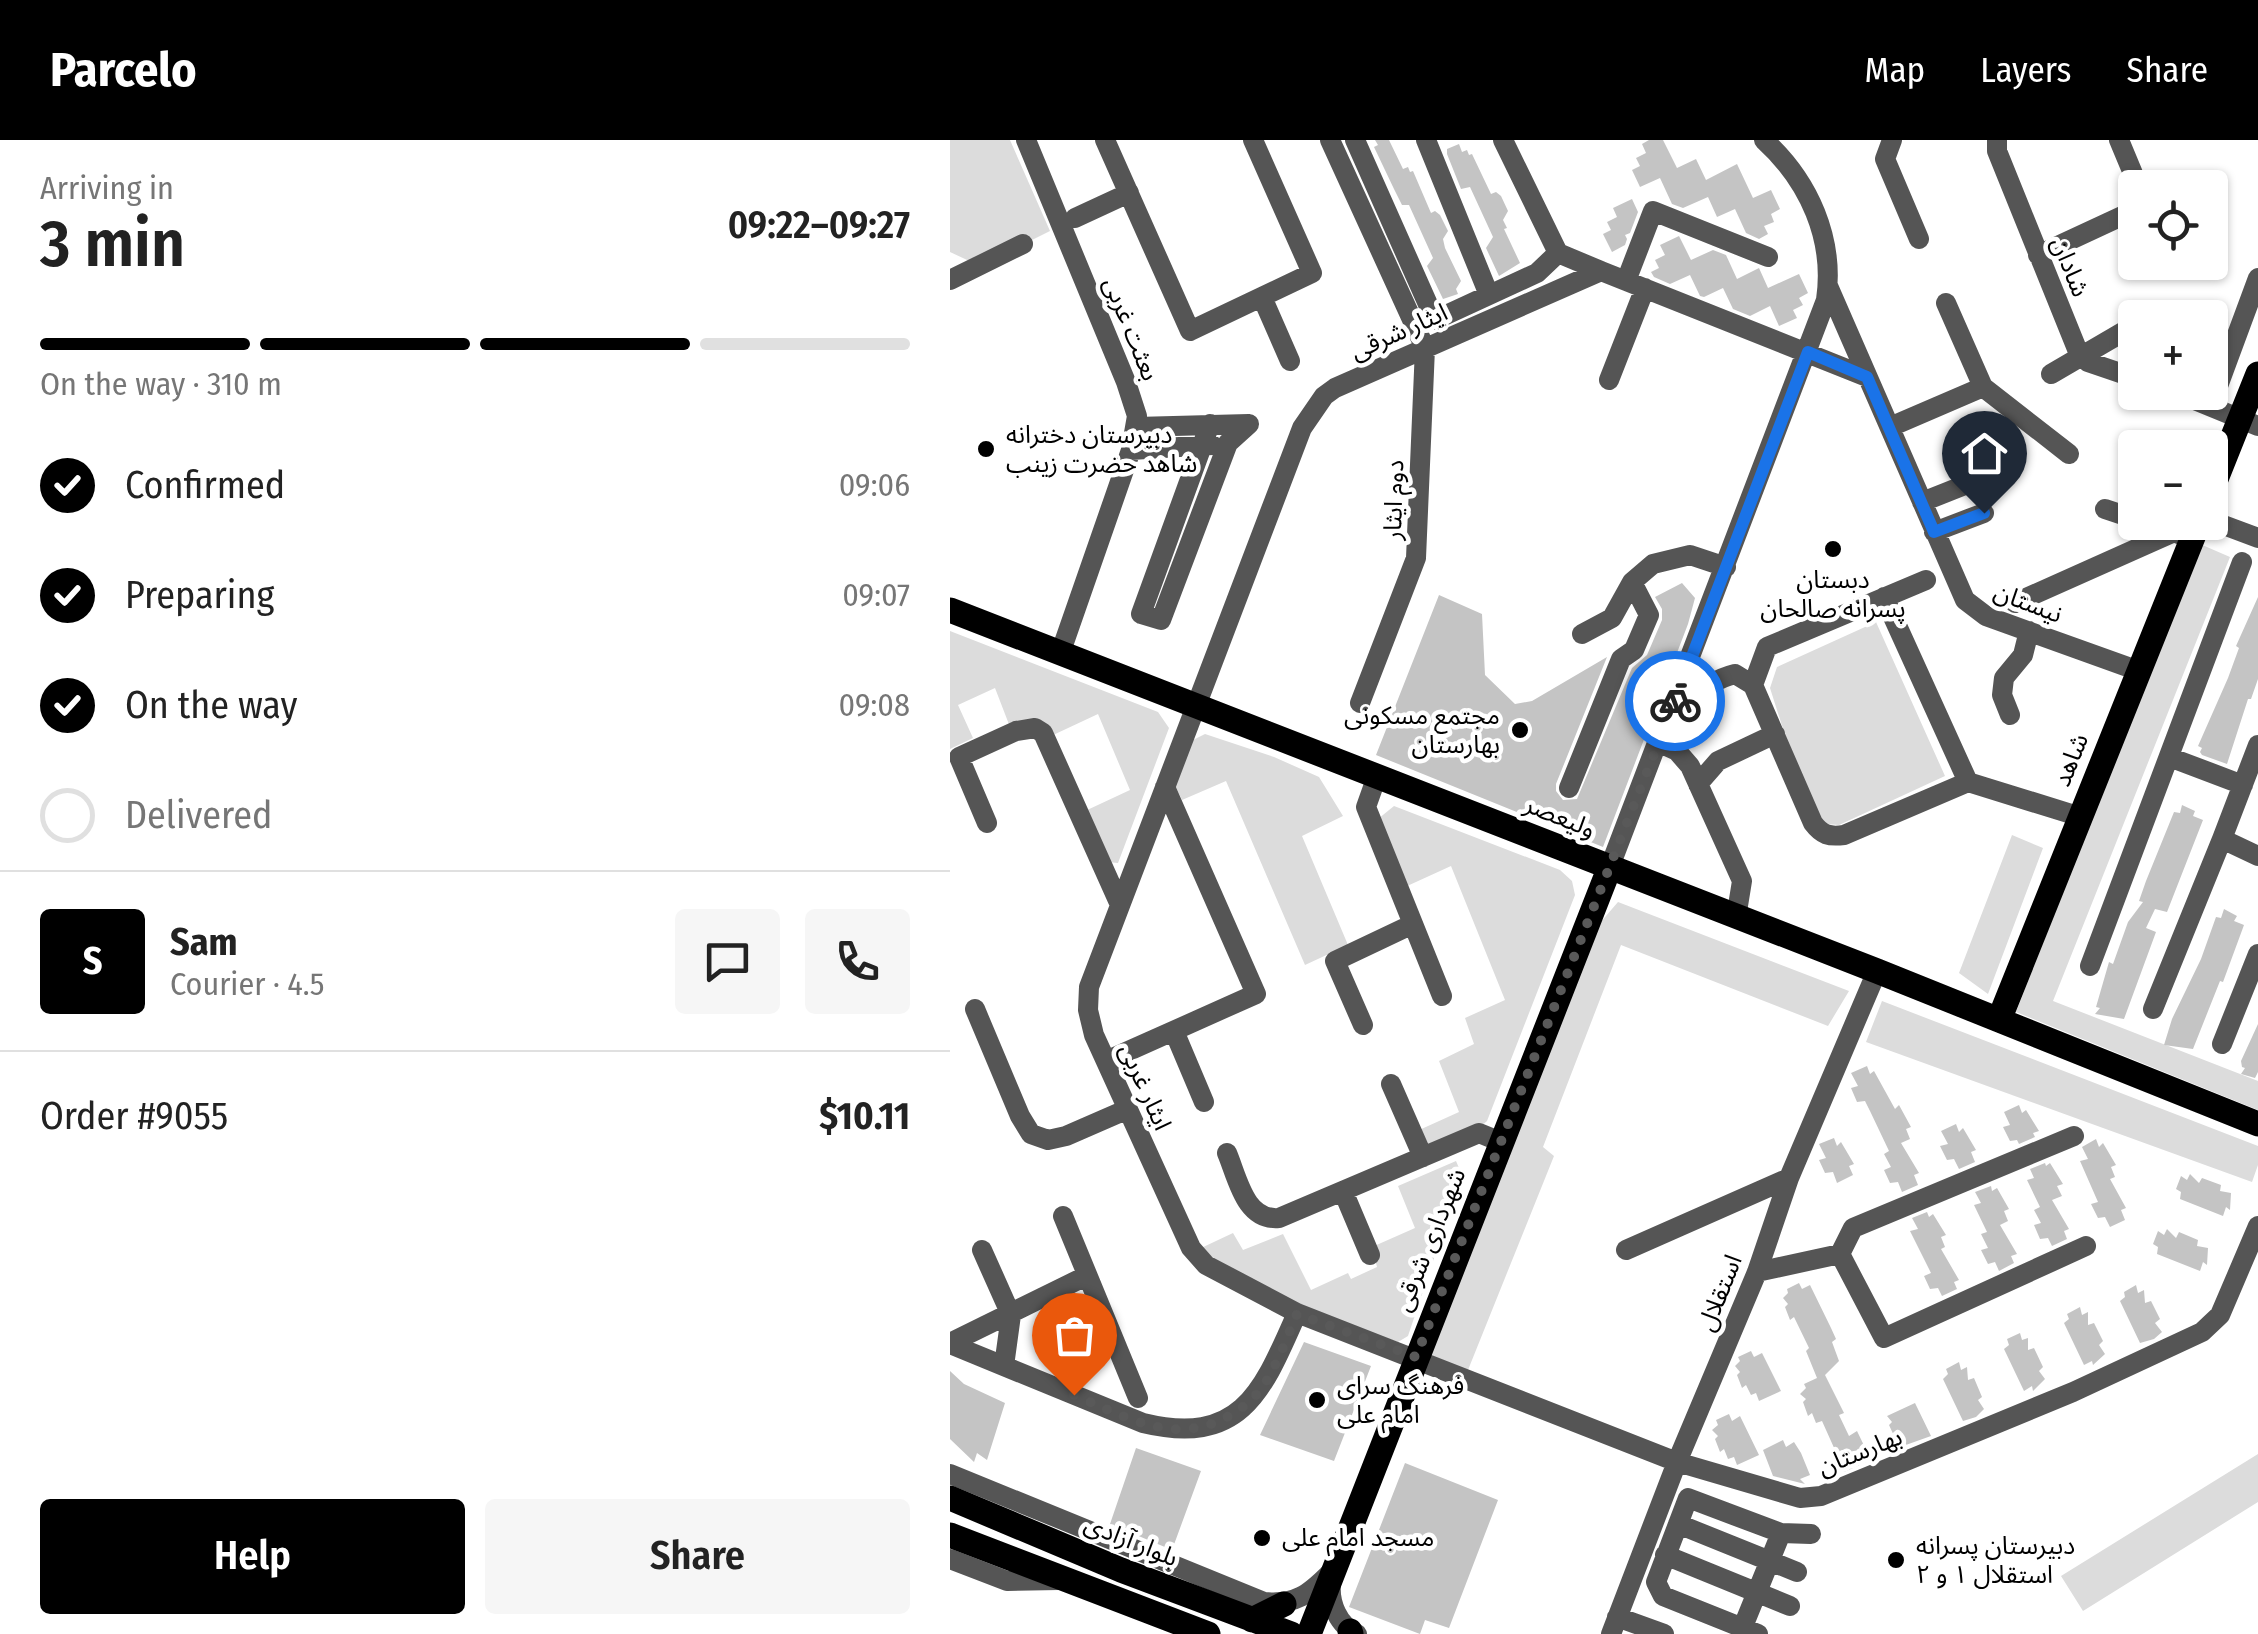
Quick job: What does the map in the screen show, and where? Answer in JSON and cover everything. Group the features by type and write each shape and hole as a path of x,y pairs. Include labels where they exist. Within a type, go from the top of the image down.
{"main road":[{"path":"2228,461 2249,422 2258,374"},
{"name":"شاهد","path":"1999,1020 2189,540"},
{"name":"ولیعصر","path":"950,610 2258,1124"},
{"name":"شهرداری شرقی","path":"1310,1634 1609,869"},
{"name":"بلوار آزادی","path":"950,1498 1200,1589 1252,1620 1291,1634"},
{"path":"950,1534 1208,1634"},
{"path":"1252,1620 1284,1604"}],"street":[{"name":"بعثت غربی","path":"1026,140 1137,416 1132,450 1060,654"},
{"path":"1106,140 1190,331 1312,274 1253,140"},
{"path":"1330,140 1425,348"},
{"path":"1355,140 1435,320 1538,273 1558,252"},
{"path":"1426,140 1489,295"},
{"path":"1503,140 1558,252 1867,377"},
{"path":"1668,747 1726,567 1808,352 1828,286 1824,238 1814,206 1801,181 1764,140"},
{"path":"1892,140 1885,159 1919,240"},
{"name":"شادان","path":"1998,140 1997,151 2083,358"},
{"path":"2119,140 2132,170"},
{"path":"1075,218 1129,193"},
{"path":"1609,380 1653,211 1768,257"},
{"path":"2038,256 2118,218"},
{"path":"950,280 1023,244"},
{"name":"ایثار شرقی","path":"1196,706 1308,417 1324,396 1601,271"},
{"path":"2228,359 2258,278"},
{"name":"نيستان","path":"1828,286 1954,578 1970,604 1986,616 2139,672"},
{"path":"1262,297 1290,360"},
{"path":"1946,303 1983,388 2069,454"},
{"path":"2051,374 2118,336"},
{"name":"دوم ایثار","path":"1360,703 1416,558 1425,348"},
{"path":"2083,358 2118,371"},
{"path":"1890,427 1983,388"},
{"path":"2222,410 2249,422"},
{"path":"1136,427 1210,424 1249,424 1228,443 1161,620 1141,614 1210,424"},
{"path":"1132,450 1228,443"},
{"path":"1922,502 1975,481"},
{"path":"2105,509 2118,513"},
{"path":"1934,532 1984,513"},
{"path":"2228,533 2258,538"},
{"path":"2015,603 2165,540"},
{"path":"1582,634 1612,618 1641,572 1671,558 1690,555 1726,567"},
{"path":"2090,966 2242,562"},
{"path":"1753,685 1767,647 1926,580"},
{"path":"1569,788 1620,659 1634,650 1649,615 1632,582"},
{"path":"1884,597 1968,782"},
{"path":"2010,716 2002,695 2004,678 2024,655 2029,632"},
{"path":"1609,869 1684,717 1710,684 1735,674 1753,685 1820,833 1844,836 1968,782 2081,817"},
{"name":"ایثار غربی","path":"1196,706 1089,988 1088,1010 1106,1061 1190,1248 1206,1266 1297,1314 1416,1357"},
{"path":"987,823 959,757 1016,731 1035,728 1043,734 1120,905"},
{"path":"1698,784 1718,761 1774,734"},
{"path":"2153,1008 2258,745"},
{"path":"1668,747 1690,766 1742,881 1736,918"},
{"path":"2170,756 2243,784"},
{"path":"1377,776 1366,807 1442,996"},
{"path":"1106,1061 1256,994 1164,787"},
{"path":"2222,839 2258,856"},
{"path":"1362,1026 1335,961 1413,924"},
{"path":"2222,1044 2258,954"},
{"name":"استقلال","path":"1614,1626 1676,1462 1757,1272 1789,1178 1876,971"},
{"path":"975,1009 1031,1134 1048,1140 1066,1136 1128,1108"},
{"path":"1174,1031 1204,1102"},
{"path":"1391,1084 1423,1157"},
{"path":"1227,1152 1251,1208 1258,1216 1280,1218 1479,1133 1501,1142"},
{"path":"1840,1254 1853,1228 2074,1136"},
{"path":"1626,1250 1789,1178"},
{"path":"1343,1191 1370,1255"},
{"path":"1063,1216 1138,1398"},
{"name":"بهارستان","path":"1416,1357 1676,1462 1780,1494 1820,1496 2073,1392 2202,1332 2220,1315 2258,1226"},
{"path":"1840,1254 1884,1338 2086,1246"},
{"path":"982,1250 1011,1315 1004,1366"},
{"path":"1757,1272 1840,1254"},
{"path":"950,1344 1086,1276"},
{"path":"950,1344 1144,1424 1175,1431 1222,1420 1250,1402 1272,1370 1297,1314"},
{"path":"950,1474 1200,1589 1284,1604 1300,1600 1332,1571"},
{"path":"1781,1532 1756,1592 1747,1632 1663,1596 1656,1582 1688,1498 1781,1532 1811,1534"},
{"path":"1678,1524 1797,1572"},
{"path":"1665,1555 1790,1606"},
{"path":"950,1559 1007,1582 1061,1580"},
{"path":"1332,1571 1331,1603 1353,1633"},
{"path":"1614,1626 1664,1634"}],"shaded area":[{"path":"950,140 1010,140 1050,231 980,266 950,252"},
{"path":"2200,544 2230,557 2053,1001 2258,1081 2258,1110 2016,1012"},
{"path":"1876,622 1945,776 1839,825 1813,823 1770,688 1777,667"},
{"path":"950,631 1158,712 1169,728 1118,863 1107,862 1085,811 1130,790 1098,714 1051,736 1010,727 995,688 958,705 973,738 950,749"},
{"path":"1205,734 1319,777 1343,816 1302,836 1348,945 1305,965 1226,781 1182,800 1173,781 1189,742"},
{"path":"1394,806 1560,870 1572,881 1575,895 1487,1121 1425,1150 1417,1131 1459,1112 1439,1061 1474,1044 1465,1018 1505,1000 1451,866 1405,887 1378,819"},
{"path":"2012,835 2043,848 1988,994 1959,973"},
{"path":"1618,902 1849,991 1828,1026 1621,945 1543,1147 1554,1156 1468,1370 1437,1359 1426,1350 1593,931"},
{"path":"1882,1001 2258,1146 2258,1165 2252,1182 1866,1042"},
{"path":"1456,1161 1462,1175 1408,1336 1398,1342 1269,1292 1199,1249 1233,1233 1243,1250 1283,1234 1311,1290 1348,1273 1351,1279 1377,1267 1372,1247 1415,1228 1398,1186"},
{"path":"2258,1454 2258,1502 2083,1611 2061,1576"}],"building":[{"path":"1375,140 1389,140 1403,169 1413,171 1431,213 1440,215 1448,231 1443,239 1445,248 1461,281 1456,289 1458,294 1443,299 1427,266 1433,258 1409,205 1402,205 1394,189 1374,147 1378,145"},
{"path":"1663,140 1677,168 1696,159 1706,180 1737,164 1753,198 1771,190 1780,209 1771,214 1774,222 1764,226 1768,234 1759,239 1746,233 1735,209 1717,217 1708,197 1683,208 1672,204 1660,178 1640,187 1632,170 1640,166 1636,158 1646,153 1642,144"},
{"path":"1459,144 1462,152 1472,154 1491,194 1501,196 1508,211 1504,229 1520,263 1499,276 1486,248 1493,237 1470,187 1461,189 1447,154 1447,149"},
{"path":"1632,199 1638,212 1630,233 1625,235 1625,245 1612,252 1603,234 1611,230 1607,222 1617,217 1613,208"},
{"path":"1679,236 1691,260 1713,250 1726,255 1737,279 1759,268 1768,288 1799,274 1808,293 1799,298 1803,305 1793,310 1797,318 1779,326 1770,306 1750,316 1733,309 1723,288 1704,297 1690,275 1670,284 1654,277 1651,272 1659,268 1655,260 1665,255 1660,245"},
{"name":"مجتمع مسکونی بهارستان","path":"1682,583 1695,598 1688,624 1603,847 1376,755 1439,595 1482,614 1485,675 1515,704 1532,701 1607,657 1556,784 1563,800 1577,799 1632,668 1647,655 1662,620 1662,609 1655,597"},
{"path":"2258,597 2258,679 2227,764 2202,755 2198,746"},
{"path":"2182,805 2203,820 2167,912 2155,909 2146,928 2156,932 2124,1019 2095,1014 2100,1008 2096,1007 2109,962 2113,964 2128,922 2143,902 2139,901 2146,881 2174,812 2180,813"},
{"path":"2224,909 2237,916 2234,921 2244,925 2223,982 2220,981 2193,1049 2164,1045 2216,917 2221,918"},
{"path":"2258,1024 2255,1078 2241,1074 2245,1068 2241,1061"},
{"path":"1867,1066 1870,1074 1874,1071 1895,1109 1899,1105 1911,1127 1906,1129 1910,1139 1901,1143 1919,1173 1914,1175 1918,1185 1902,1192 1898,1182 1890,1183 1884,1170 1891,1167 1884,1154 1889,1151 1870,1111 1865,1101 1857,1102 1851,1088 1858,1086 1851,1073"},
{"path":"2019,1105 2039,1131 2019,1144 2017,1140 2010,1141 2003,1127 2010,1125 2004,1112"},
{"path":"1956,1124 1959,1132 1963,1128 1976,1150 1971,1152 1975,1162 1959,1169 1954,1159 1947,1160 1940,1146 1948,1144 1941,1131"},
{"path":"1834,1138 1837,1146 1841,1142 1854,1164 1849,1166 1853,1175 1837,1183 1833,1172 1825,1173 1819,1160 1826,1158 1819,1144"},
{"path":"2096,1139 2099,1147 2103,1143 2116,1165 2111,1167 2115,1177 2110,1179 2126,1208 2121,1210 2125,1220 2110,1227 2105,1217 2098,1218 2091,1204 2098,1202 2080,1161 2088,1159 2082,1147"},
{"path":"2050,1163 2063,1184 2057,1186 2062,1196 2052,1200 2069,1229 2064,1231 2067,1239 2052,1246 2048,1238 2040,1239 2034,1225 2041,1223 2034,1210 2040,1207 2027,1180 2034,1178 2030,1169"},
{"path":"2190,1174 2199,1183 2202,1178 2221,1185 2220,1191 2231,1193 2230,1210 2226,1207 2223,1216 2180,1199 2181,1192 2176,1189 2181,1176 2187,1180"},
{"path":"1991,1186 1992,1191 1997,1188 2009,1209 2004,1211 2008,1221 2000,1225 2017,1254 2011,1256 2014,1263 1999,1271 1995,1262 1988,1264 1981,1250 1988,1248 1981,1234 1987,1232 1974,1205 1981,1203 1975,1192"},
{"path":"1927,1212 1929,1217 1933,1214 1946,1235 1941,1237 1945,1247 1941,1249 1959,1280 1954,1282 1957,1289 1942,1296 1938,1288 1930,1289 1924,1276 1931,1273 1910,1231 1918,1229 1912,1218"},
{"path":"2167,1229 2176,1238 2179,1232 2198,1240 2197,1246 2208,1248 2207,1265 2203,1262 2200,1271 2157,1254 2158,1247 2153,1244 2158,1231 2164,1235"},
{"path":"1799,1283 1802,1289 1810,1285 1836,1339 1832,1342 1839,1361 1825,1375 1844,1413 1839,1415 1849,1436 1857,1431 1871,1460 1844,1472 1841,1464 1837,1467 1832,1453 1835,1450 1822,1421 1816,1423 1812,1413 1808,1416 1803,1402 1806,1399 1800,1394 1806,1388 1804,1384 1817,1378 1806,1351 1809,1348 1794,1317 1790,1320 1783,1298 1787,1289"},
{"path":"2136,1285 2138,1293 2144,1290 2145,1303 2151,1301 2160,1319 2155,1323 2162,1332 2140,1343 2120,1301 2124,1292"},
{"path":"2080,1307 2082,1315 2088,1312 2088,1325 2094,1323 2103,1341 2099,1345 2105,1354 2093,1365 2092,1361 2084,1365 2064,1323 2069,1319 2067,1314"},
{"path":"2020,1333 2022,1340 2028,1338 2028,1350 2034,1348 2043,1367 2039,1371 2045,1379 2033,1391 2032,1386 2024,1391 2004,1349 2009,1345 2007,1339"},
{"name":"فرهنگ سرای امام علی","path":"1304,1342 1371,1366 1334,1461 1260,1435"},
{"path":"1751,1351 1754,1357 1762,1353 1781,1391 1759,1401 1746,1385 1742,1388 1735,1366 1740,1361 1738,1357"},
{"path":"1959,1362 1961,1370 1967,1367 1968,1380 1974,1378 1984,1409 1963,1421 1943,1379 1948,1374 1946,1369"},
{"path":"950,1371 964,1384 1005,1403 987,1460 977,1453 974,1462 950,1439"},
{"path":"1915,1403 1931,1436 1903,1446 1899,1435 1895,1438 1887,1416"},
{"path":"1729,1414 1732,1421 1740,1416 1759,1455 1737,1465 1734,1457 1728,1459 1724,1449 1720,1452 1715,1439 1718,1436 1712,1430 1718,1425 1716,1420"},
{"path":"1783,1440 1786,1447 1794,1442 1801,1453 1810,1475 1800,1479 1805,1484 1773,1476 1763,1450"},
{"path":"1136,1448 1201,1471 1172,1550 1110,1524"},
{"path":"1405,1463 1498,1500 1449,1628 1425,1620 1420,1634 1349,1607"}],"way so far":[{"path":"1074,1395 1144,1424 1175,1431 1211,1425 1250,1402 1262,1387 1297,1314 1416,1357 1675,701"}],"place":[{"name":"دبیرستان دخترانه شاهد حضرت زینب","path":"986,449"},
{"name":"دبستان پسرانه صالحان","path":"1833,549"},
{"name":"مجتمع مسکونی بهارستان","path":"1520,730"},
{"name":"فرهنگ سرای امام علی","path":"1317,1400"},
{"name":"مسجد امام علی","path":"1262,1538"},
{"name":"دبیرستان پسرانه استقلال ۱ و ۲","path":"1896,1560"}],"route":[{"path":"1675,701 1808,352 1867,377 1934,532 1984,513"}]}
